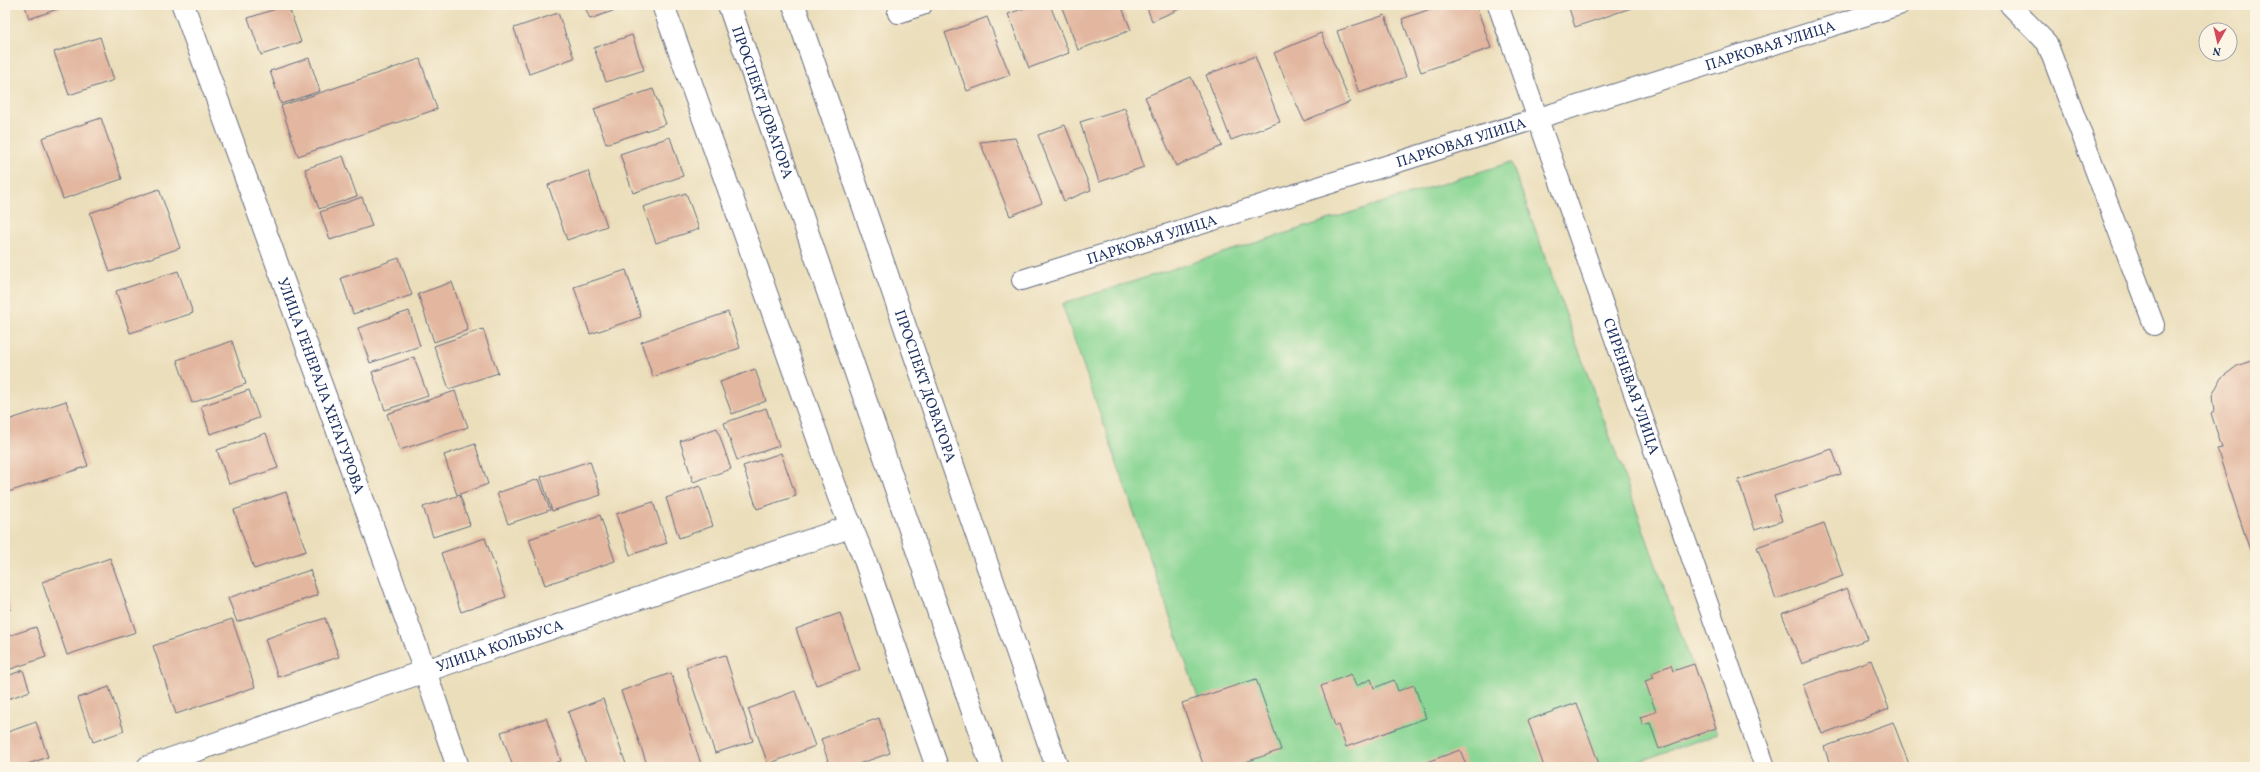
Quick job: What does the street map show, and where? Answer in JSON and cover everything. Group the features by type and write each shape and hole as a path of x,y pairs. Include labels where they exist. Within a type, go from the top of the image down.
{"street":[{"name":"УЛИЦА ГЕНЕРАЛА ХЕТАГУРОВА","path":"183,5 426,671 458,767"},
{"path":"663,5 865,560 937,767"},
{"name":"ПРОСПЕКТ ДОВАТОРА","path":"729,5 992,767"},
{"name":"ПРОСПЕКТ ДОВАТОРА","path":"794,5 1057,767"},
{"name":"УЛИЦА КОЛЬБУСА","path":"148,767 834,533 851,524"}],"lane":[{"path":"898,13 922,5"},
{"name":"СИРЕНЕВАЯ УЛИЦА","path":"1498,5 1765,767"},
{"name":"ПАРКОВАЯ УЛИЦА","path":"1022,280 1899,5"},
{"path":"2010,5 2047,43 2154,324"}],"green space":[{"path":"1511,162 1717,734 1623,767 1222,767 1062,304"}],"building":[{"path":"25,5 69,5 29,19"},
{"path":"288,5 301,42 261,55 248,18"},
{"path":"584,5 623,5 624,7 590,19"},
{"path":"1033,5 1050,5 1069,53 1029,68 1008,14"},
{"path":"1061,5 1121,5 1131,30 1078,50"},
{"path":"1146,5 1189,5 1152,21"},
{"path":"1435,5 1476,5 1491,48 1421,72 1402,19 1436,7"},
{"path":"1568,5 1640,5 1575,27"},
{"path":"558,13 574,58 529,74 514,28"},
{"path":"1385,15 1406,77 1359,93 1337,31"},
{"path":"987,17 1010,75 967,91 945,33"},
{"path":"1321,33 1350,102 1304,121 1274,53"},
{"path":"632,35 644,70 606,82 594,48"},
{"path":"100,37 114,80 69,95 54,52"},
{"path":"1255,56 1280,122 1231,140 1206,75"},
{"path":"309,58 320,91 281,104 270,71"},
{"path":"420,59 437,109 298,156 281,106"},
{"path":"1191,77 1222,146 1176,166 1145,97"},
{"path":"653,89 666,124 606,144 594,109"},
{"path":"1125,108 1144,167 1099,182 1080,122"},
{"path":"101,118 122,179 63,199 42,138"},
{"path":"1065,125 1091,190 1064,201 1038,135"},
{"path":"670,137 683,176 633,193 620,154"},
{"path":"1015,138 1042,203 1010,216 980,142"},
{"path":"343,156 357,196 319,209 305,169"},
{"path":"588,171 607,226 567,240 548,185"},
{"path":"159,189 180,248 110,272 90,213"},
{"path":"686,193 699,229 656,243 643,207"},
{"path":"362,197 372,226 330,240 320,212"},
{"path":"399,258 412,295 353,314 341,278"},
{"path":"626,270 641,317 590,334 574,287"},
{"path":"178,271 193,313 130,333 116,291"},
{"path":"452,282 468,330 434,342 418,294"},
{"path":"409,311 420,346 370,363 358,328"},
{"path":"728,312 740,348 653,377 641,342"},
{"path":"483,329 498,373 449,389 434,346"},
{"path":"232,341 246,384 192,403 177,360"},
{"path":"414,357 428,396 385,410 372,372"},
{"path":"2255,360 2255,566 2217,449 2222,448 2211,413 2214,411 2212,396 2221,378 2237,366"},
{"path":"755,369 766,401 732,414 720,382"},
{"path":"249,390 259,418 210,434 201,406"},
{"path":"455,391 468,427 400,450 387,414"},
{"path":"66,401 88,466 5,493 5,421"},
{"path":"766,408 779,446 737,460 724,423"},
{"path":"717,428 731,469 693,482 680,441"},
{"path":"266,433 278,468 229,484 217,450"},
{"path":"475,444 488,484 457,495 444,455"},
{"path":"1832,449 1841,474 1774,496 1782,521 1755,530 1738,480"},
{"path":"781,453 796,496 757,509 743,466"},
{"path":"590,461 601,495 552,511 541,477"},
{"path":"539,479 550,510 508,524 497,493"},
{"path":"700,486 713,526 679,538 666,498"},
{"path":"286,492 306,551 254,569 234,510"},
{"path":"460,495 470,525 433,537 423,507"},
{"path":"653,502 667,543 630,555 616,514"},
{"path":"600,515 615,561 545,585 529,539"},
{"path":"1824,523 1843,576 1776,599 1757,547"},
{"path":"485,538 506,597 461,612 441,553"},
{"path":"110,558 136,632 67,655 42,582"},
{"path":"310,570 318,595 237,622 228,598"},
{"path":"1847,588 1868,639 1802,664 1782,614"},
{"path":"5,591 11,609 5,611"},
{"path":"840,613 860,670 816,685 796,629"},
{"path":"325,618 339,657 278,677 265,639"},
{"path":"232,619 255,687 176,714 153,646"},
{"path":"36,627 46,657 5,671 5,637"},
{"path":"725,655 753,741 715,753 686,667"},
{"path":"1871,660 1889,709 1822,734 1803,685"},
{"path":"1694,664 1716,728 1659,749 1650,723 1643,725 1640,717 1656,712 1645,681 1654,678 1652,673 1671,665 1673,671"},
{"path":"23,670 30,691 5,700 5,677"},
{"path":"671,673 702,767 648,767 621,691"},
{"path":"1351,674 1356,686 1371,679 1374,688 1394,680 1398,691 1414,685 1426,718 1346,747 1338,725 1335,726 1321,686"},
{"path":"1256,679 1281,750 1231,767 1204,767 1182,703"},
{"path":"109,687 124,731 93,742 78,698"},
{"path":"795,691 815,746 768,764 748,709"},
{"path":"603,699 627,767 587,767 568,712"},
{"path":"1577,703 1600,767 1544,767 1528,720"},
{"path":"546,718 561,761 543,767 513,767 501,732"},
{"path":"879,718 890,753 850,767 830,767 821,739"},
{"path":"36,722 48,757 19,767 7,767 5,761 5,733"},
{"path":"1893,722 1910,767 1831,767 1824,747"},
{"path":"1460,750 1467,767 1413,767"}]}
